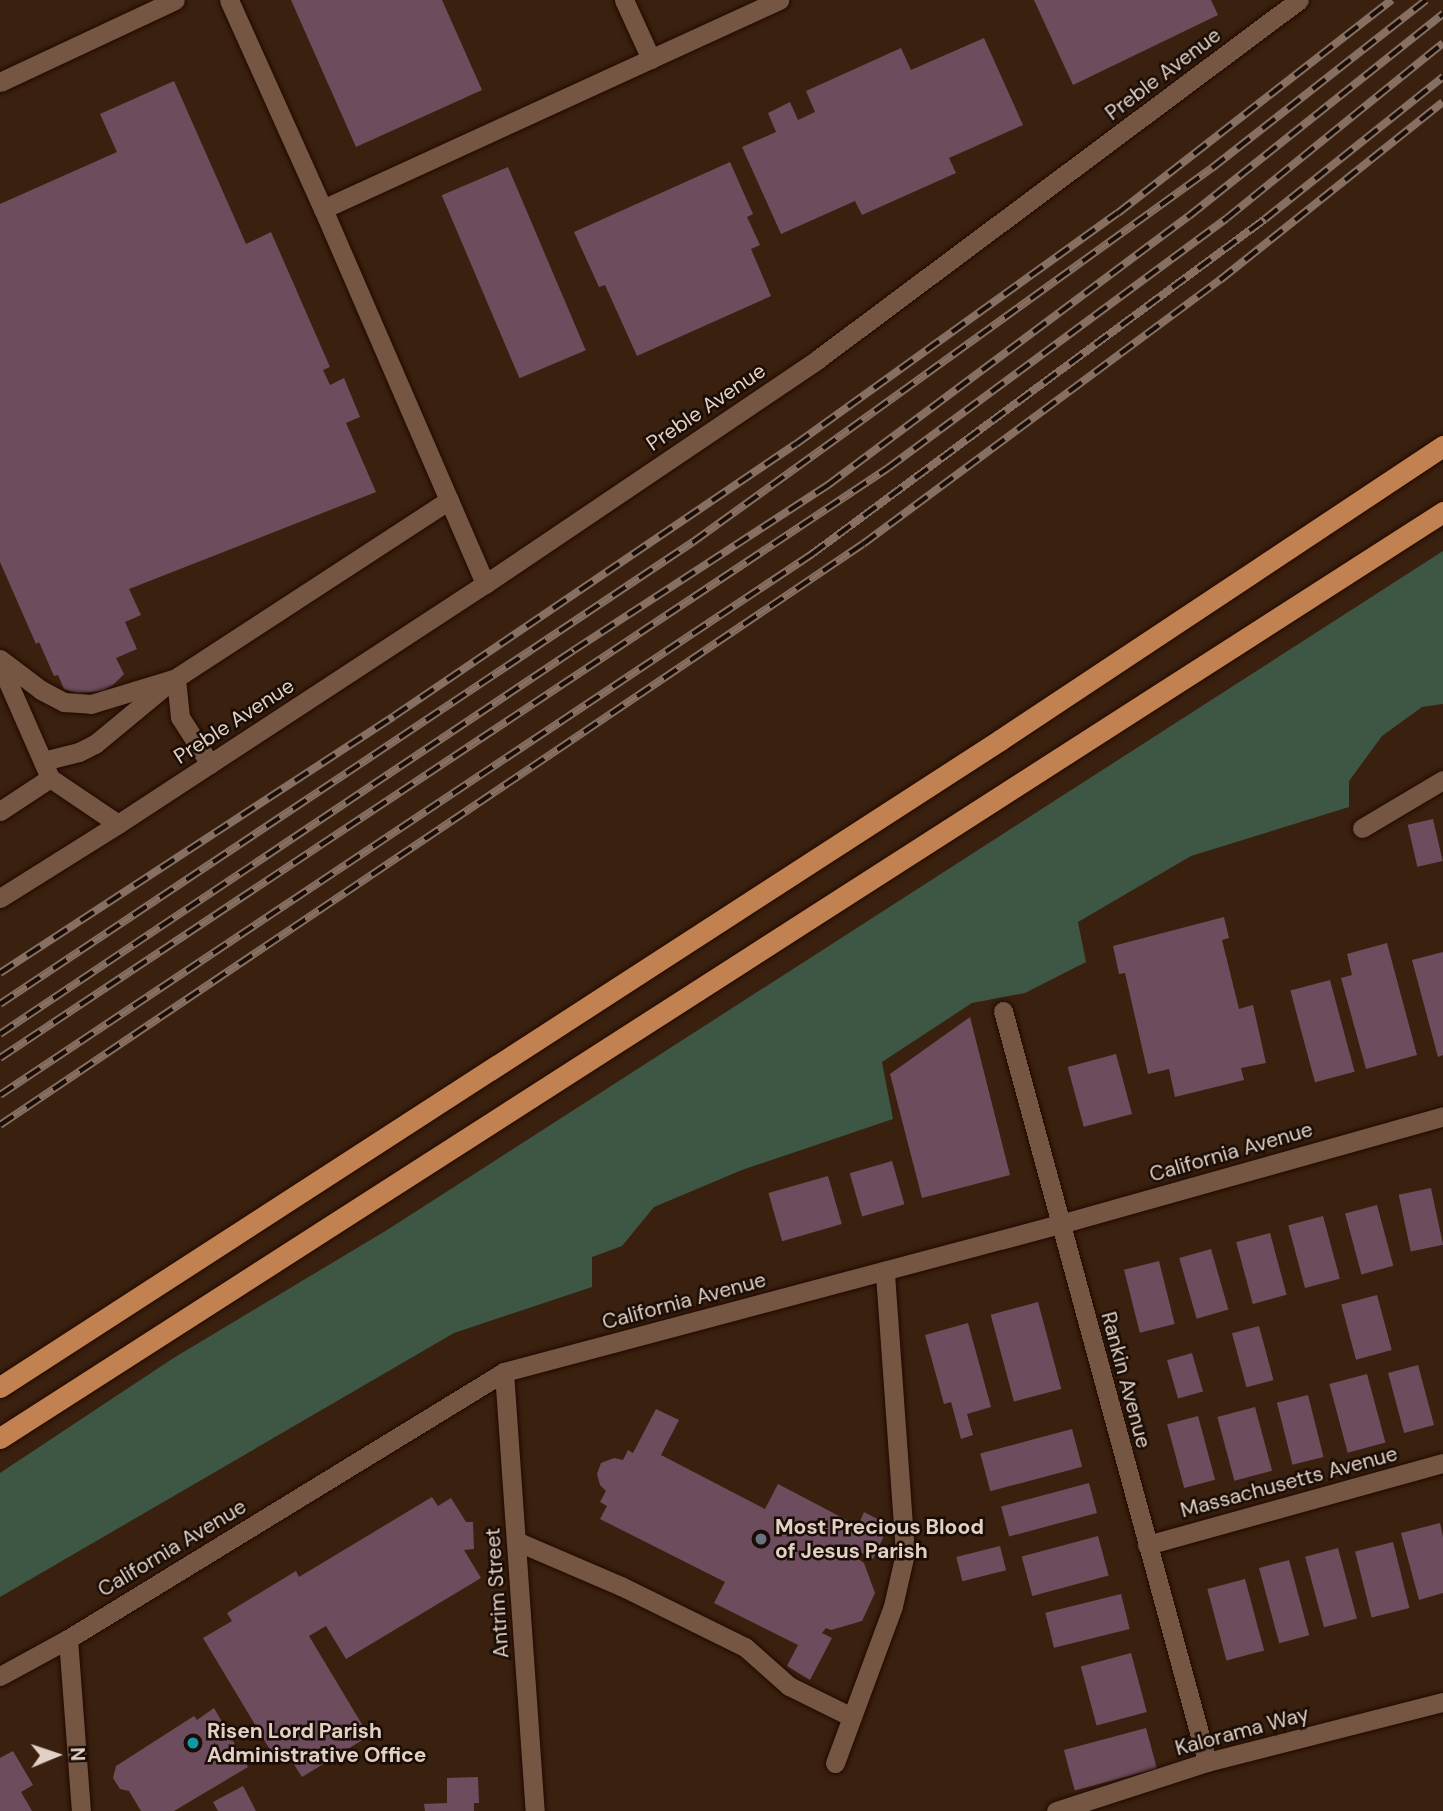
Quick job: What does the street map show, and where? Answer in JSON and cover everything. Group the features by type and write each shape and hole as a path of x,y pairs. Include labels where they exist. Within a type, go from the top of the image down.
{"highway":[{"path":"0,1387 976,755 1443,446"},
{"path":"0,1438 1443,512"}],"street":[{"path":"0,82 175,0"},
{"path":"229,0 323,209 485,584"},
{"path":"624,0 651,59"},
{"path":"323,209 779,0"},
{"name":"Preble Avenue","path":"0,898 485,584 818,359 1287,4"},
{"path":"0,811 46,770 95,744 176,678 449,500"},
{"path":"0,662 64,702 91,704 176,678"},
{"path":"0,662 46,770 118,824"},
{"path":"176,678 180,717 210,764"},
{"path":"1362,828 1443,780"},
{"name":"Rankin Avenue","path":"1003,1011 1207,1762"},
{"name":"California Avenue","path":"0,1676 68,1639 504,1372 1060,1224 1443,1116"},
{"path":"835,1763 893,1606 905,1553 885,1270"},
{"name":"Antrim Street","path":"504,1372 535,1811"},
{"name":"Massachusetts Avenue","path":"1147,1545 1443,1463"},
{"path":"516,1541 621,1587 745,1647 789,1686 852,1717"},
{"path":"68,1639 81,1811"},
{"name":"Kalorama Way","path":"1056,1811 1207,1762 1443,1702"}],"green space":[{"path":"1443,551 1443,704 1422,707 1382,736 1349,781 1349,807 1191,856 1078,922 1086,962 1025,993 972,1003 882,1062 893,1119 742,1170 654,1207 622,1246 592,1257 592,1287 454,1333 0,1597 0,1473 172,1359 387,1230"}],"building":[{"path":"291,0 442,0 482,90 356,147"},
{"path":"1034,0 1211,0 1218,15 1073,85"},
{"path":"984,38 1023,125 949,158 956,173 862,215 855,201 781,234 742,147 776,132 768,113 790,102 798,120 815,112 806,91 901,48 911,70"},
{"path":"174,81 246,244 271,232 330,367 323,370 330,385 344,378 360,417 346,423 376,492 129,589 141,615 125,622 137,649 116,658 124,674 114,684 103,691 77,693 64,689 58,675 54,676 39,642 36,644 0,562 0,204 117,152 100,114"},
{"path":"730,162 753,214 747,217 760,245 751,249 771,296 637,356 605,285 599,287 574,232"},
{"path":"508,167 586,350 519,378 442,195"},
{"path":"1433,819 1443,861 1417,867 1408,825"},
{"path":"1224,917 1229,938 1222,940 1239,1009 1253,1005 1266,1063 1241,1068 1244,1080 1175,1097 1169,1069 1148,1074 1125,973 1119,974 1113,946"},
{"path":"1387,943 1417,1055 1366,1069 1341,978 1352,975 1347,954"},
{"path":"1443,952 1443,1055 1438,1057 1412,960"},
{"path":"1330,980 1355,1072 1315,1082 1290,991"},
{"path":"970,1017 1010,1175 922,1198 890,1074"},
{"path":"1116,1054 1132,1114 1084,1127 1068,1067"},
{"path":"892,1161 904,1204 862,1216 850,1173"},
{"path":"828,1176 842,1224 782,1241 768,1193"},
{"path":"1431,1188 1443,1245 1411,1252 1399,1195"},
{"path":"1377,1205 1393,1266 1361,1274 1345,1214"},
{"path":"1323,1216 1340,1279 1305,1288 1288,1225"},
{"path":"1270,1233 1287,1295 1253,1304 1236,1242"},
{"path":"1211,1249 1228,1310 1197,1319 1179,1258"},
{"path":"1159,1261 1175,1324 1140,1333 1124,1270"},
{"path":"1377,1295 1392,1350 1356,1360 1341,1305"},
{"path":"1038,1302 1061,1389 1014,1402 991,1315"},
{"path":"968,1323 991,1407 967,1414 973,1435 961,1439 951,1402 944,1404 925,1335"},
{"path":"1259,1326 1273,1380 1246,1387 1232,1333"},
{"path":"1192,1353 1203,1391 1178,1399 1167,1360"},
{"path":"1418,1365 1434,1425 1404,1433 1388,1373"},
{"path":"1367,1374 1385,1443 1348,1453 1329,1384"},
{"path":"1308,1395 1323,1457 1292,1465 1277,1403"},
{"path":"1255,1407 1272,1471 1234,1481 1217,1417"},
{"name":"Most Precious Blood of Jesus Parish","path":"656,1409 679,1420 661,1455 765,1509 778,1484 858,1526 864,1512 889,1525 873,1559 858,1551 855,1557 864,1563 875,1593 862,1621 831,1630 826,1628 822,1633 832,1638 810,1680 787,1666 798,1645 714,1603 725,1582 600,1519 607,1506 600,1502 606,1491 600,1485 597,1474 601,1463 614,1458 623,1460 628,1450 633,1453"},
{"path":"1198,1416 1215,1480 1184,1488 1167,1424"},
{"path":"1072,1429 1082,1467 990,1491 980,1454"},
{"path":"1089,1483 1097,1513 1009,1536 1001,1507"},
{"path":"432,1497 438,1506 451,1498 466,1522 473,1522 474,1549 464,1550 481,1578 346,1659 326,1626 309,1636 369,1736 302,1777 286,1752 275,1758 203,1638 232,1621 227,1613 296,1571 299,1577"},
{"path":"1440,1523 1443,1537 1443,1593 1419,1600 1401,1533"},
{"path":"1098,1536 1109,1576 1032,1596 1022,1556"},
{"path":"1393,1542 1409,1608 1372,1617 1355,1551"},
{"path":"1000,1546 1006,1570 962,1581 956,1557"},
{"path":"1338,1548 1357,1619 1324,1627 1305,1557"},
{"path":"1289,1560 1309,1635 1279,1643 1259,1568"},
{"path":"1245,1579 1264,1650 1226,1661 1207,1589"},
{"path":"1121,1594 1130,1629 1054,1648 1045,1613"},
{"path":"1131,1653 1147,1712 1097,1725 1081,1666"},
{"name":"Risen Lord Parish Administrative Office","path":"214,1708 248,1767 174,1811 141,1811 129,1791 120,1789 113,1778 116,1766 194,1716 197,1720"},
{"path":"1146,1728 1157,1769 1075,1791 1064,1750"},
{"path":"13,1751 33,1785 21,1792 32,1811 0,1811 0,1758"},
{"path":"478,1777 479,1803 474,1803 474,1811 425,1811 424,1804 447,1803 447,1778"},
{"path":"243,1786 256,1811 218,1811 213,1802"}],"railway":[{"path":"0,973 394,716 796,444 1118,213 1392,0"},
{"path":"0,1004 693,542 1212,168 1426,0"},
{"path":"0,1034 574,650 828,485 1189,216 1443,14"},
{"path":"0,1058 888,468 1227,218 1443,43"},
{"path":"0,1095 812,554 1265,219 1443,77"},
{"path":"0,1125 863,544 1220,280 1443,102"}],"place":[{"name":"Most Precious Blood of Jesus Parish","path":"761,1539"},
{"name":"Risen Lord Parish Administrative Office","path":"193,1743"}]}
